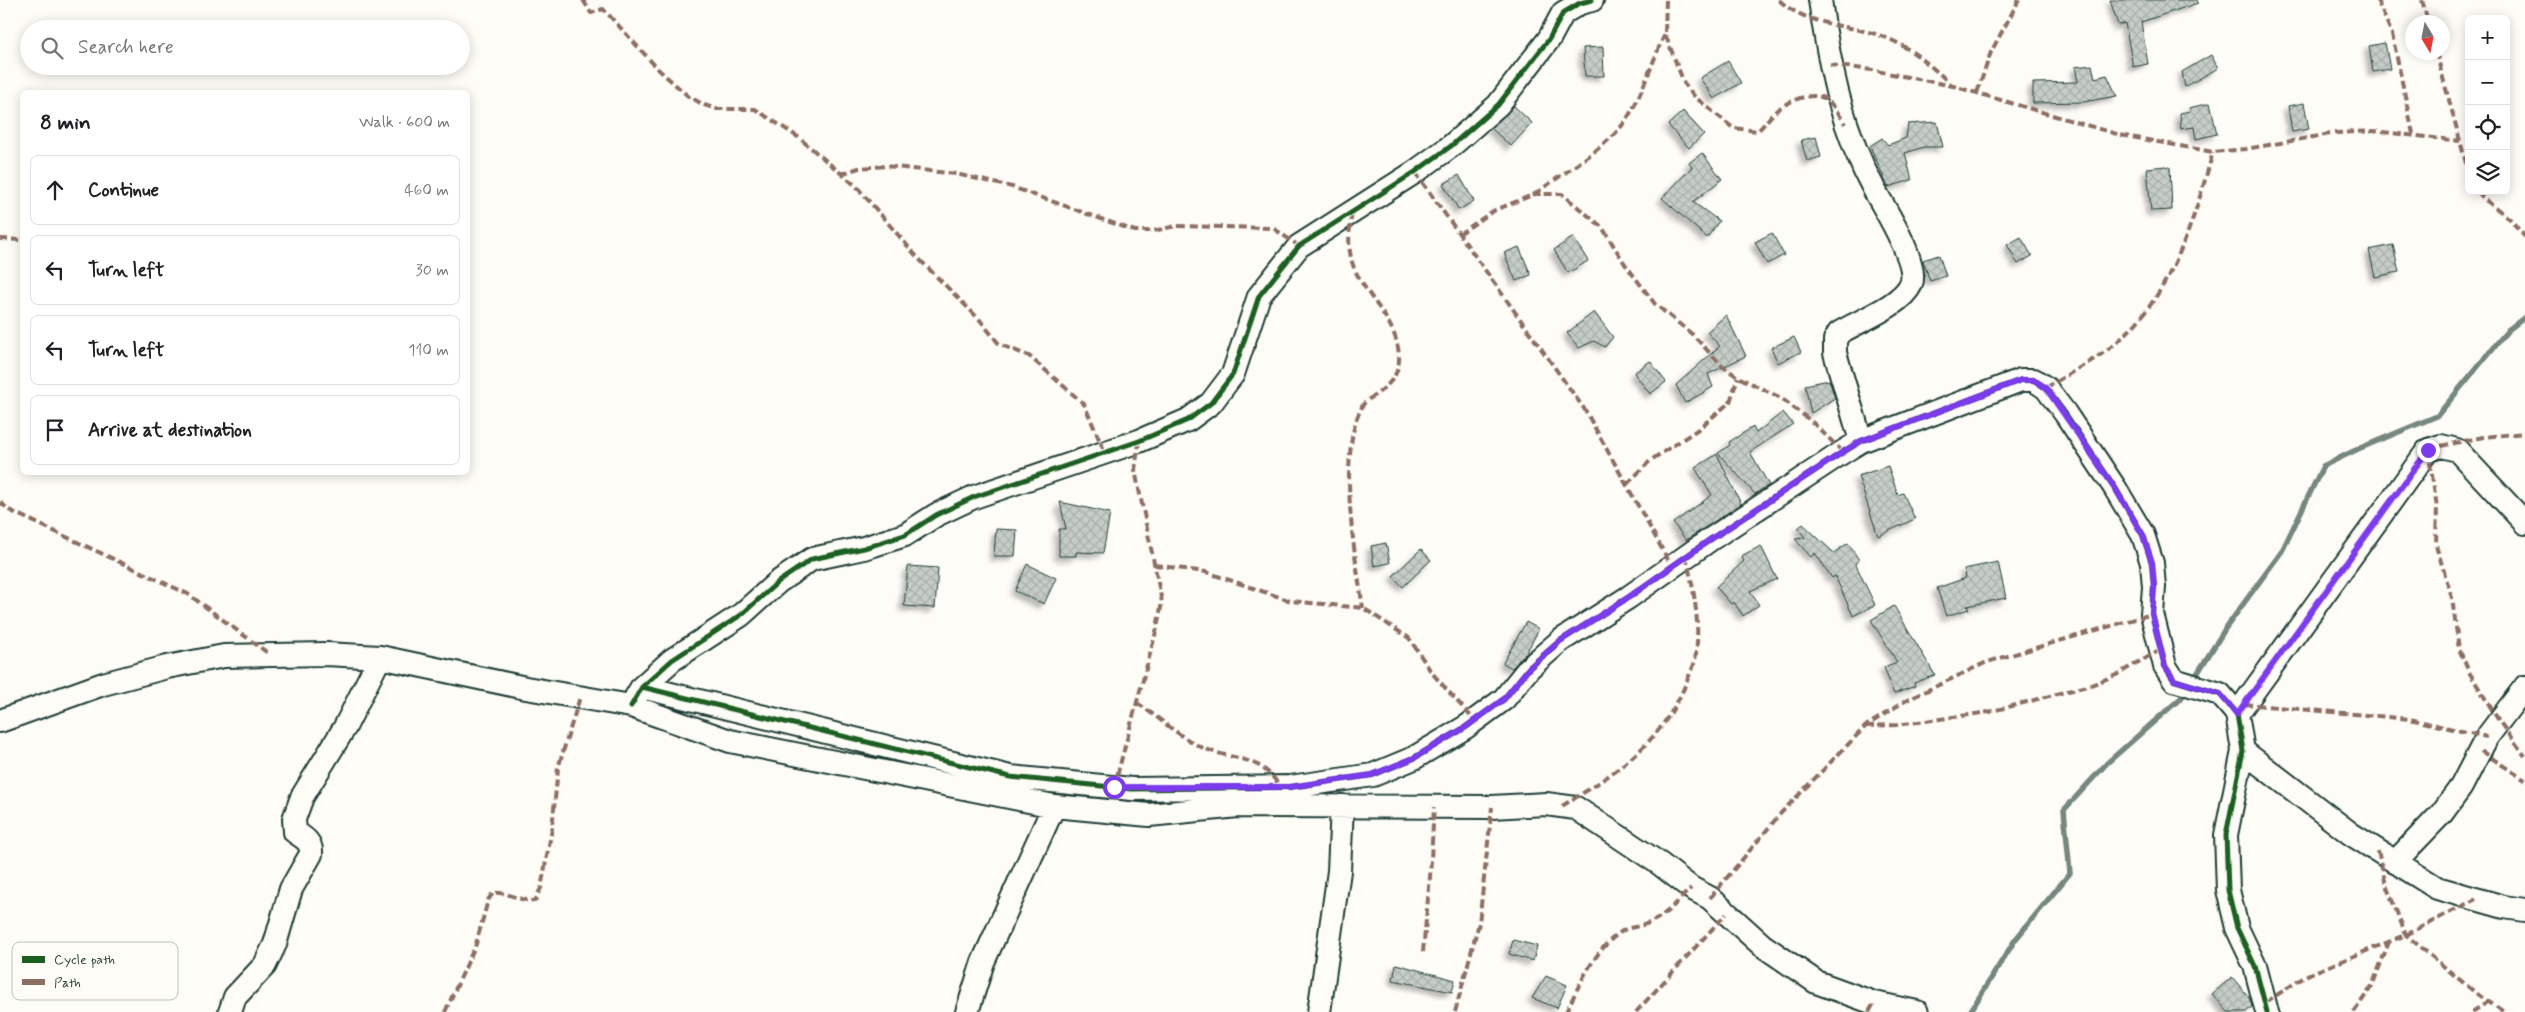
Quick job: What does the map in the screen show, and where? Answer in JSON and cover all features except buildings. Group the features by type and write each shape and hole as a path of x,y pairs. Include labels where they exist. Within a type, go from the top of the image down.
{"street":[{"path":"636,696 672,660 742,614 778,582 812,559 864,548 905,535 936,516 974,497 1139,442 1188,420 1211,403 1233,374 1259,296 1299,246 1451,146 1498,105 1549,39 1563,13 1580,3 1592,0"},
{"path":"1820,0 1830,65 1845,124 1858,160 1903,244 1912,271 1911,284 1900,298 1839,333 1835,340 1836,352 1861,441"},
{"path":"0,721 60,698 137,673 224,656 326,654 380,657 526,688 636,696 1010,777 1132,789 1290,787 1372,775 1414,758 1466,727 1504,699 1529,668 1560,641 1629,597 1719,534 1861,441 2021,380 2034,380 2046,388 2115,488 2143,535 2152,563 2154,587 2152,614 2165,666 2174,680 2220,694 2237,714 2243,751 2226,835 2228,890 2237,928 2254,966 2267,1012"},
{"path":"2237,714 2428,450 2441,446 2457,450 2525,523"},
{"path":"230,1012 235,997 266,965 275,944 291,889 311,854 312,848 308,841 294,832 293,826 302,797 336,742 380,657"},
{"path":"2395,862 2442,814 2469,773 2487,737 2525,687"},
{"path":"636,696 730,742 1054,806 1149,816 1238,806 1492,807 1546,804 1576,808 1660,864 1691,888 1710,898 1762,945 1816,982 1874,1003 1917,1012"},
{"path":"2243,751 2351,834 2437,888 2504,907 2525,910"},
{"path":"967,1012 983,962 1054,806"},
{"path":"1319,1012 1337,888 1342,806"}],"waterway":[{"path":"2192,682 2225,629 2282,551 2323,466 2358,449 2437,416 2508,330 2525,317"},
{"path":"1970,1012 2015,940 2070,873 2064,810 2107,763 2182,697 2187,689"}],"marked path":[{"path":"583,0 591,13 603,9 659,70 688,96 704,105 717,109 755,109 798,137 856,186 918,258 980,320 999,344 1029,356 1084,404 1105,453"},
{"path":"1666,0 1665,34 1684,83 1695,97 1733,128 1757,131 1783,106 1797,99 1813,96 1829,101 1845,124"},
{"path":"1779,0 1790,9 1816,20 1871,33 1894,41 1921,58 1953,86"},
{"path":"1977,93 1991,52 2019,0"},
{"path":"2377,0 2392,34 2413,134"},
{"path":"2422,0 2426,15"},
{"path":"1535,194 1592,154 1620,128 1639,96 1665,34"},
{"path":"2438,60 2465,159"},
{"path":"1830,65 1872,70 1953,86 2120,135 2213,152 2246,149 2336,133 2374,131 2460,141"},
{"path":"2046,388 2091,361 2116,343 2135,324 2152,302 2166,279 2189,230 2213,152"},
{"path":"841,174 859,168 886,166 956,174 1012,187 1135,231 1153,231 1176,226 1273,228 1299,246"},
{"path":"1415,172 1585,410 1672,567"},
{"path":"1459,234 1495,210 1535,194 1562,194 1602,227 1625,264 1655,304 1693,335 1722,366 1738,377 1781,398 1811,421 1843,452"},
{"path":"2481,195 2510,219 2525,237"},
{"path":"1352,213 1349,238 1350,254 1354,269 1389,324 1394,334 1399,356 1398,369 1392,379 1363,405 1355,425 1350,449 1349,476 1352,533 1363,608"},
{"path":"0,239 20,240"},
{"path":"1627,484 1651,460 1697,430 1730,402 1738,377"},
{"path":"2441,446 2483,437 2525,433"},
{"path":"1114,787 1157,628 1162,602 1135,470 1139,441"},
{"path":"2428,450 2437,507 2436,545 2452,598 2459,649 2469,672 2499,721 2525,756"},
{"path":"0,502 9,510 188,594 269,654"},
{"path":"1562,806 1601,781 1635,754 1651,739 1677,703 1694,665 1697,647 1696,608 1686,557"},
{"path":"1155,565 1206,572 1291,601 1363,608 1409,638 1432,673 1475,721"},
{"path":"1710,898 1781,813 1866,726 1905,701 1987,662 2152,614"},
{"path":"1866,726 1897,725 1989,712 2091,685 2116,675 2160,650"},
{"path":"445,1012 476,944 488,900 493,893 503,893 535,901 541,888 552,829 558,768 580,697"},
{"path":"1137,703 1197,745 1221,754 1243,759 1263,768 1280,787"},
{"path":"2244,704 2410,719 2487,737"},
{"path":"2481,751 2525,780"},
{"path":"1423,952 1434,807"},
{"path":"1455,1012 1479,923 1492,807"},
{"path":"2378,851 2386,885 2406,935 2477,994 2504,1012"},
{"path":"1566,1012 1589,967 1614,937 1624,930 1653,921 1670,909 1691,888"},
{"path":"2266,1002 2309,974 2406,935 2476,899"},
{"path":"1636,1012 1726,914"},
{"path":"2354,1012 2372,986 2389,942"},
{"path":"2472,1012 2488,1002"},
{"path":"1869,1012 1874,1003"}],"cycle path":[{"path":"631,706 642,687 672,660 741,615 778,582 812,559 864,548 905,535 936,515 974,497 1139,441 1188,420 1211,403 1233,374 1259,296 1299,246 1415,172 1451,146 1498,105 1549,39 1563,13 1580,3 1592,0"},
{"path":"642,687 1010,777 1132,789 1290,787 1373,775 1414,758 1466,727 1504,699 1529,668 1560,641 1629,597 1711,539 1861,441 2021,380 2034,380 2046,388 2065,413 2115,488 2143,535 2152,563 2154,587 2152,614 2165,666 2174,680 2220,694 2237,714 2243,751 2226,835 2228,890 2237,928 2255,966 2267,1012"}],"route":[{"path":"1114,787 1132,789 1290,787 1372,775 1414,758 1466,727 1504,699 1529,668 1560,641 1629,597 1711,539 1843,452 1861,441 1969,398 2021,380 2034,380 2046,388 2115,488 2143,535 2152,563 2154,587 2152,614 2165,666 2174,680 2220,694 2237,714 2428,450"}]}
